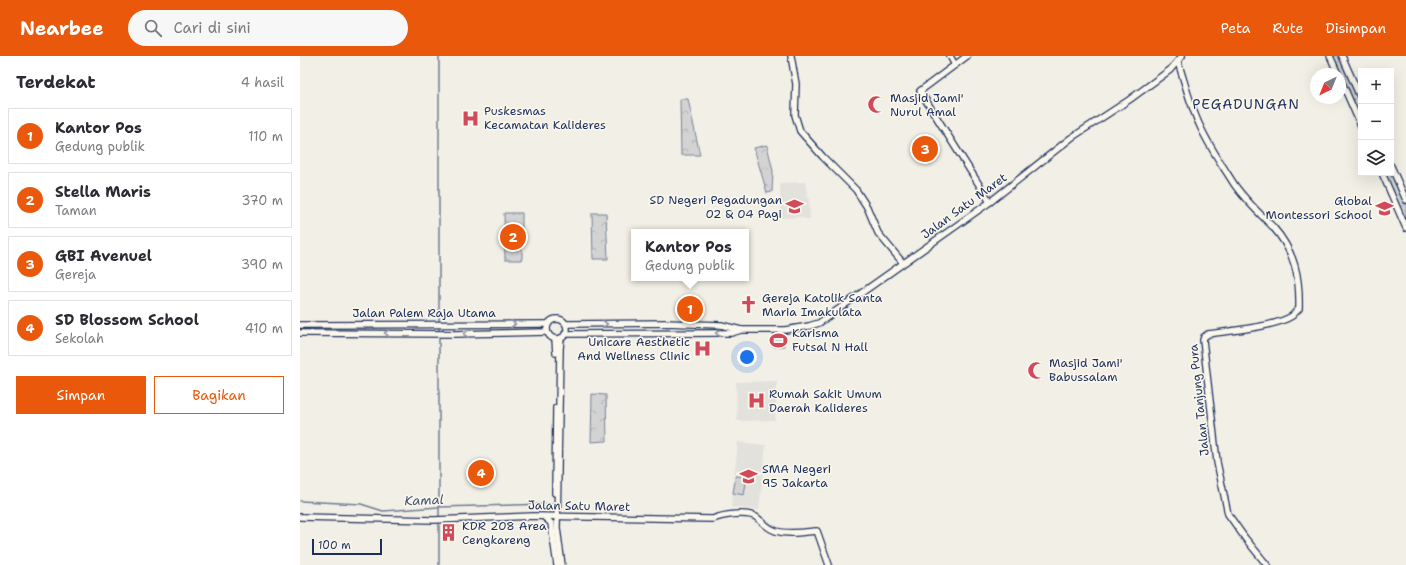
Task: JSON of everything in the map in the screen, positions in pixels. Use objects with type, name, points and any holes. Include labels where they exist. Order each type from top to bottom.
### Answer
[{"type":"street","points":[[791,56],[796,84],[795,115],[800,131],[823,157],[856,190],[867,207],[878,233],[903,264]]},
{"type":"street","points":[[950,56],[955,65]]},
{"type":"street","points":[[967,56],[920,91],[990,202]]},
{"type":"street","name":"Jalan Satu Maret","points":[[566,324],[665,323],[721,325],[741,330],[785,330],[820,323],[990,202],[1054,151],[1129,100],[1178,62],[1182,56]]},
{"type":"street","points":[[1330,56],[1335,68]]},
{"type":"street","points":[[1342,56],[1358,92]]},
{"type":"street","name":"Jalan Tanjung Pura","points":[[1178,62],[1195,113],[1208,143],[1234,185],[1282,238],[1293,259],[1298,273],[1299,309],[1292,316],[1281,321],[1257,327],[1208,334],[1203,340],[1216,462],[1228,514],[1267,565]]},
{"type":"street","points":[[1346,92],[1358,119]]},
{"type":"street","points":[[1394,173],[1406,200]]},
{"type":"street","points":[[1383,176],[1406,228]]},
{"type":"street","points":[[561,565],[557,528],[560,349],[563,336],[567,329],[566,324],[560,319],[556,318],[550,321],[547,332],[550,337],[555,339],[563,336]]},
{"type":"street","name":"Jalan Palem Raja Utama","points":[[300,325],[548,324]]},
{"type":"street","name":"Jalan Satu Maret","points":[[563,336],[731,333],[741,330]]},
{"type":"street","name":"Jalan Palem Raja Utama","points":[[300,333],[446,334],[547,332]]},
{"type":"street","points":[[555,339],[558,518]]},
{"type":"street","name":"Jalan Satu Maret","points":[[300,517],[434,520],[544,517],[713,519],[719,516],[749,514],[755,516],[768,528],[777,532],[788,533],[817,531],[829,565]]},
{"type":"street","points":[[544,517],[551,523],[557,565]]},
{"type":"shaded area","name":"SD Negeri Pegadungan 02 & 04 Pagi","points":[[805,182],[809,198],[810,219],[803,219],[803,217],[781,218],[780,183]]},
{"type":"shaded area","name":"Rumah Sakit Umum Daerah Kalideres","points":[[777,381],[775,420],[737,421],[736,382]]},
{"type":"shaded area","name":"SMA Negeri 95 Jakarta","points":[[738,442],[766,445],[759,510],[731,507]]},
{"type":"green space","points":[[1330,56],[1342,56],[1358,92],[1358,119],[1346,92],[1346,68],[1335,68]]},
{"type":"green space","points":[[680,99],[688,99],[700,155],[681,155]]},
{"type":"green space","points":[[767,145],[773,171],[772,192],[767,193],[754,148]]},
{"type":"green space","points":[[1394,173],[1406,200],[1406,227],[1383,176],[1394,176]]},
{"type":"green space","points":[[504,213],[522,213],[522,260],[505,260]]},
{"type":"green space","points":[[592,213],[606,213],[608,259],[593,259]]},
{"type":"green space","name":"Karisma Futsal N Hall","points":[[773,334],[784,334],[784,346],[774,347]]},
{"type":"green space","points":[[592,394],[606,395],[607,441],[591,442]]},
{"type":"green space","points":[[736,476],[747,477],[744,495],[733,493]]},
{"type":"waterway","points":[[439,56],[439,323]]},
{"type":"waterway","points":[[439,327],[439,565]]},
{"type":"waterway","name":"Kamal","points":[[300,501],[361,504],[383,511],[439,507],[551,504]]},
{"type":"place","name":"Masjid Jami' Nurul Amal","points":[[877,105]]},
{"type":"place","name":"Puskesmas Kecamatan Kalideres","points":[[471,118]]},
{"type":"place","name":"GBI Avenuel","points":[[925,149]]},
{"type":"place","name":"SD Negeri Pegadungan 02 & 04 Pagi","points":[[795,207]]},
{"type":"place","name":"Global Montessori School","points":[[1385,208]]},
{"type":"place","name":"Stella Maris","points":[[513,237]]},
{"type":"place","name":"Gereja Katolik Santa Maria Imakulata","points":[[749,305]]},
{"type":"place","name":"Kantor Pos","points":[[690,309]]},
{"type":"place","name":"Karisma Futsal N Hall","points":[[779,340]]},
{"type":"place","name":"Unicare Aesthetic And Wellness Clinic","points":[[703,349]]},
{"type":"place","name":"Masjid Jami' Babussalam","points":[[1036,370]]},
{"type":"place","name":"Rumah Sakit Umum Daerah Kalideres","points":[[756,401]]},
{"type":"place","name":"SD Blossom School","points":[[481,473]]},
{"type":"place","name":"SMA Negeri 95 Jakarta","points":[[749,476]]},
{"type":"place","name":"KDR 208 Area Cengkareng","points":[[449,533]]},
{"type":"district","name":"PEGADUNGAN","points":[[1246,104]]}]
